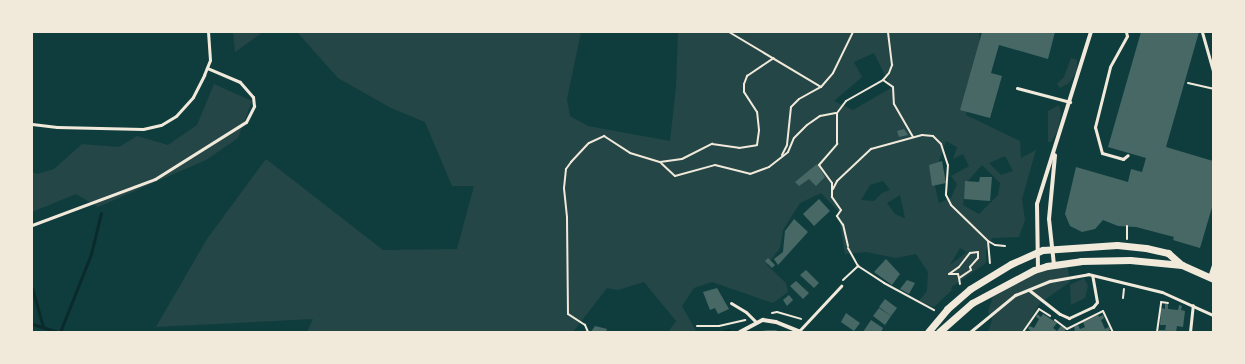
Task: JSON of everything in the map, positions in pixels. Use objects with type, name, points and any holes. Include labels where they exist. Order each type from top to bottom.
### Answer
[{"type":"street","points":[[1038,269],[1037,204],[1091,32]]},
{"type":"street","points":[[1054,265],[1049,219],[1056,144]]},
{"type":"street","points":[[928,332],[947,309],[970,290],[1011,264],[1037,253],[1052,249],[1117,245],[1146,248],[1168,253],[1182,265],[1211,278]]},
{"type":"street","points":[[939,332],[972,303],[1038,269],[1054,265],[1118,260],[1182,265]]},
{"type":"street","points":[[740,332],[756,322],[763,320],[776,322],[800,332]]},
{"type":"lane","points":[[32,124],[57,127],[143,129],[161,125],[176,116],[193,97],[210,60],[208,32]]},
{"type":"lane","points":[[1126,32],[1127,36],[1110,67],[1095,127],[1102,154],[1123,159],[1128,155]]},
{"type":"lane","points":[[1202,32],[1213,71]]},
{"type":"lane","points":[[32,225],[155,179],[246,122],[254,106],[253,97],[240,82],[207,68]]},
{"type":"lane","points":[[1016,88],[1070,102]]},
{"type":"lane","points":[[1211,278],[1213,265]]},
{"type":"lane","points":[[1029,290],[1060,314],[1069,318],[1093,307],[1097,302],[1092,275]]},
{"type":"lane","points":[[971,332],[1014,295],[1050,281],[1092,275],[1162,292],[1193,305],[1213,316]]},
{"type":"lane","points":[[800,332],[840,285]]},
{"type":"lane","points":[[731,303],[746,312],[756,322]]},
{"type":"lane","points":[[1190,332],[1193,305]]},
{"type":"path","points":[[729,32],[820,87]]},
{"type":"path","points":[[781,156],[787,145],[791,107],[799,99],[820,87],[840,63],[853,32]]},
{"type":"path","points":[[888,32],[892,65],[883,80],[846,101],[837,113],[837,144],[819,164],[832,182],[832,197],[841,210],[837,216],[843,225],[848,247],[858,266],[884,283],[935,310]]},
{"type":"path","points":[[660,162],[682,158],[712,144],[739,148],[757,145],[759,130],[757,112],[744,92],[744,84],[747,76],[774,58]]},
{"type":"path","points":[[883,80],[893,87],[894,104],[913,137]]},
{"type":"path","points":[[1188,83],[1213,89]]},
{"type":"path","points":[[588,332],[585,325],[568,314],[567,217],[564,188],[566,169],[589,143],[604,136],[630,153],[660,162],[676,176],[715,165],[750,174],[769,167],[788,152],[794,138],[807,125],[820,116],[837,113]]},
{"type":"path","points":[[833,189],[837,181],[871,148],[922,134],[933,136],[941,144],[948,165],[946,195],[951,205],[988,241],[995,245],[1005,246]]},
{"type":"path","points":[[988,241],[990,263]]},
{"type":"path","points":[[960,284],[958,274],[949,274],[959,267],[970,253],[978,252],[978,258],[970,267],[974,275]]},
{"type":"path","points":[[840,285],[858,266]]},
{"type":"path","points":[[959,278],[971,270]]},
{"type":"path","points":[[1157,332],[1161,302],[1174,303]]},
{"type":"shaded area","points":[[233,32],[263,32],[235,52]]},
{"type":"shaded area","points":[[297,32],[581,32],[567,99],[570,116],[588,126],[670,141],[676,87],[678,32],[979,32],[981,65],[966,115],[1020,141],[1021,158],[1036,150],[1022,199],[1025,220],[1019,237],[992,238],[986,250],[986,263],[953,286],[950,289],[953,289],[934,307],[919,301],[927,291],[928,272],[916,254],[896,258],[866,252],[845,254],[838,211],[821,193],[800,203],[783,230],[780,248],[767,265],[786,283],[788,292],[773,303],[712,282],[694,288],[682,306],[696,331],[711,332],[668,332],[676,321],[644,282],[618,290],[607,288],[573,332],[307,332],[313,319],[156,327],[207,239],[266,159],[383,250],[457,249],[474,186],[452,186],[425,122],[391,108],[338,78]],"holes":[[[874,53],[891,88],[853,110],[834,101],[862,77],[854,62]],[[946,141],[957,147],[953,159],[963,154],[969,166],[951,176],[957,184],[951,198],[939,203],[933,178]],[[1005,156],[1013,171],[1001,175],[989,163]],[[982,165],[1000,183],[998,195],[979,214],[963,205],[966,183]],[[883,181],[890,190],[882,193],[874,201],[861,200],[870,185]],[[900,195],[905,218],[895,214],[887,203]],[[960,248],[967,252],[950,265]]]},
{"type":"shaded area","points":[[1071,58],[1077,60],[1077,71],[1069,83],[1060,88],[1057,84],[1064,77]]},
{"type":"shaded area","points":[[214,84],[252,101],[238,138],[206,160],[98,207],[76,194],[32,212],[32,172],[37,174],[54,169],[82,144],[119,147],[137,136],[168,145],[197,125]]},
{"type":"shaded area","points":[[1059,105],[1061,114],[1058,130],[1051,142],[1048,142],[1048,111]]},
{"type":"shaded area","points":[[1056,261],[1067,265],[1070,282],[1040,303],[1023,332],[988,332],[992,320],[988,311],[993,297],[1017,283],[1030,269]]},
{"type":"shaded area","points":[[1084,278],[1088,286],[1085,298],[1071,305],[1070,285]]},
{"type":"building","points":[[982,32],[1055,32],[1048,59],[999,45],[991,73],[1002,76],[990,118],[960,110]]},
{"type":"building","points":[[1141,32],[1199,32],[1166,147],[1213,161],[1213,204],[1200,248],[1173,240],[1174,237],[1136,227],[1118,226],[1103,220],[1095,229],[1082,232],[1070,226],[1065,214],[1076,167],[1128,182],[1131,169],[1142,172],[1146,158],[1108,147]]},
{"type":"building","points":[[904,129],[908,135],[899,137],[897,131]]},
{"type":"building","points":[[942,161],[946,183],[932,186],[929,165]]},
{"type":"building","points":[[817,164],[825,177],[816,186],[809,179],[799,186],[795,182]]},
{"type":"building","points":[[980,177],[992,177],[990,201],[964,199],[965,181],[979,182]]},
{"type":"building","points":[[819,199],[830,211],[814,226],[803,214]]},
{"type":"building","points":[[794,219],[808,232],[778,265],[774,259],[783,252],[785,231]]},
{"type":"building","points":[[768,258],[775,265],[772,268],[765,261]]},
{"type":"building","points":[[886,259],[900,274],[892,285],[874,272]]},
{"type":"building","points":[[806,270],[819,283],[814,288],[800,275]]},
{"type":"building","points":[[907,280],[915,283],[909,294],[900,289]]},
{"type":"building","points":[[796,281],[809,293],[803,299],[790,286]]},
{"type":"building","points":[[717,288],[729,309],[718,314],[715,308],[710,310],[703,292]]},
{"type":"building","points":[[789,295],[793,300],[787,306],[783,300]]},
{"type":"building","points":[[885,299],[897,308],[891,316],[879,307]]},
{"type":"building","points":[[1165,304],[1168,304],[1168,309],[1178,310],[1179,305],[1182,306],[1181,310],[1185,311],[1183,327],[1177,326],[1176,332],[1159,332],[1159,330],[1165,330],[1166,325],[1160,325],[1161,308],[1165,309]]},
{"type":"building","points":[[879,308],[891,316],[885,325],[873,316]]},
{"type":"building","points":[[846,313],[860,323],[854,331],[841,322]]},
{"type":"building","points":[[1037,314],[1041,317],[1043,314],[1057,323],[1053,328],[1057,331],[1061,326],[1066,329],[1064,332],[1031,332],[1028,328],[1030,326],[1034,328],[1039,319],[1036,317]]},
{"type":"building","points":[[1098,315],[1099,317],[1103,315],[1104,318],[1101,320],[1105,329],[1109,327],[1110,330],[1107,332],[1073,332],[1075,330],[1074,327],[1078,325],[1080,329],[1085,327],[1083,322]]},
{"type":"building","points":[[871,320],[883,328],[881,332],[863,332]]},
{"type":"building","points":[[595,326],[607,329],[606,332],[591,332]]},
{"type":"building","points":[[767,330],[776,330],[779,332],[757,332]]},
{"type":"waterway","points":[[60,332],[91,254],[101,213]]},
{"type":"waterway","points":[[32,288],[43,327]]},
{"type":"waterway","points":[[32,324],[59,332]]},
{"type":"waterway","points":[[722,332],[729,330]]}]
